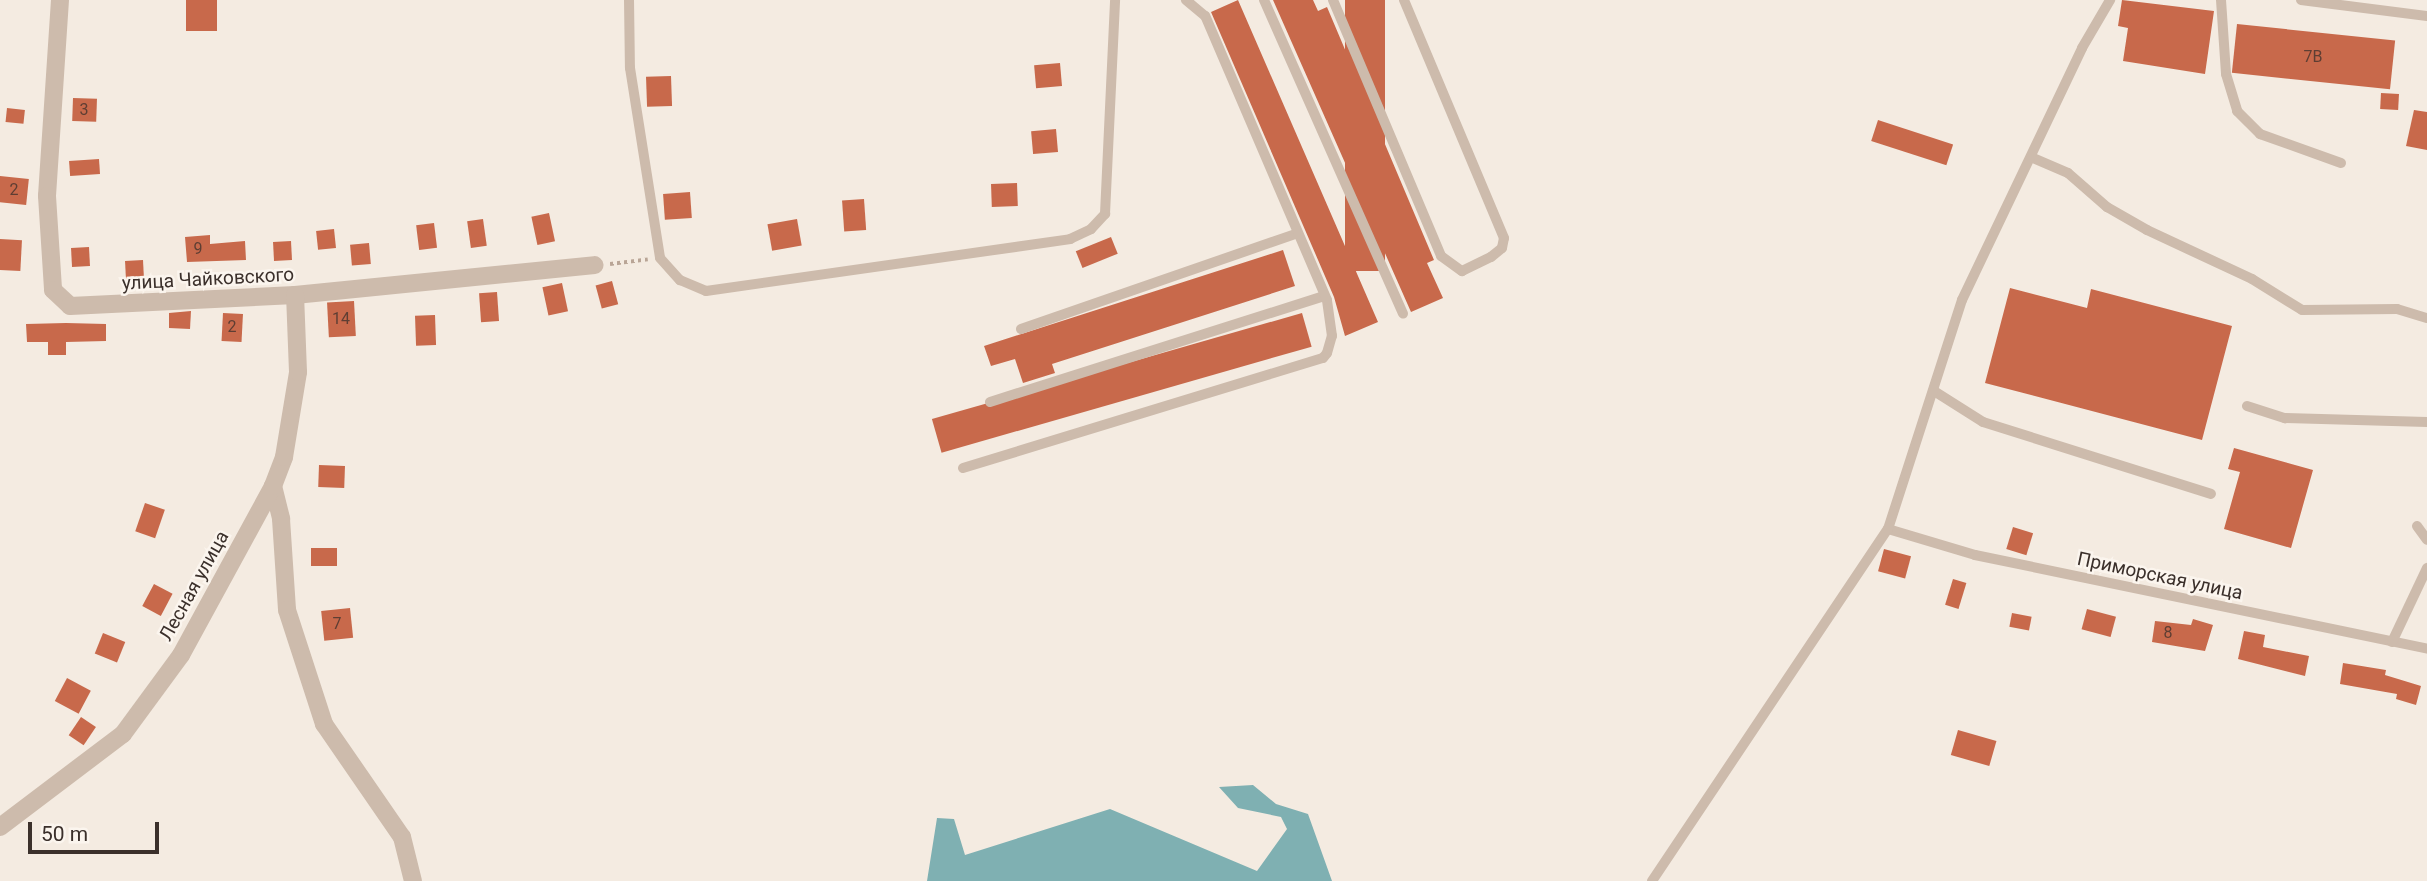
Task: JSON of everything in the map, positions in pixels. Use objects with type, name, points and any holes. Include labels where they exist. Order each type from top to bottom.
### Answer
[{"type":"street","name":"улица Чайковского","points":[[60,0],[47,196],[53,290],[70,306],[295,295],[595,265]]},
{"type":"street","name":"Лесная улица","points":[[0,827],[108,748],[151,700],[181,655],[274,486],[284,457],[298,372],[295,295]]},
{"type":"street","points":[[274,486],[287,610],[324,724],[402,837],[414,881]]},
{"type":"lane","points":[[629,0],[630,68],[660,258],[680,280],[706,291],[1081,235],[1105,214],[1115,0]]},
{"type":"lane","points":[[963,468],[1323,358],[1332,336],[1325,296],[1205,16],[1186,0]]},
{"type":"lane","points":[[1264,0],[1404,314]]},
{"type":"lane","points":[[1332,0],[1441,256],[1462,271],[1491,257],[1502,248],[1504,238],[1404,0]]},
{"type":"lane","points":[[1652,881],[1888,529],[1962,300],[2081,48],[2110,0]]},
{"type":"lane","points":[[2221,0],[2226,74],[2237,111],[2260,134],[2341,163]]},
{"type":"lane","points":[[2301,0],[2427,16]]},
{"type":"lane","points":[[2031,158],[2068,173],[2108,207],[2147,230],[2252,279],[2302,310],[2397,309],[2427,318]]},
{"type":"lane","points":[[1021,329],[1298,233]]},
{"type":"lane","points":[[990,402],[1325,296]]},
{"type":"lane","points":[[1934,391],[1983,422],[2211,494]]},
{"type":"lane","points":[[2247,406],[2286,418],[2427,422]]},
{"type":"lane","points":[[2417,526],[2427,540]]},
{"type":"lane","name":"Приморская улица","points":[[1888,529],[1975,555],[2427,649]]},
{"type":"lane","points":[[2392,642],[2427,568]]},
{"type":"path","points":[[595,265],[660,258]]},
{"type":"water","points":[[1253,785],[1276,804],[1308,814],[1332,881],[927,881],[937,818],[954,819],[965,855],[1110,809],[1257,871],[1287,829],[1281,817],[1238,808],[1219,787]]},
{"type":"building","points":[[186,0],[217,0],[217,31],[186,31]]},
{"type":"building","points":[[1238,0],[1378,322],[1345,336],[1334,297],[1211,12]]},
{"type":"building","points":[[1273,0],[1313,0],[1318,11],[1327,7],[1434,260],[1427,263],[1443,298],[1411,312]]},
{"type":"building","points":[[1345,0],[1385,0],[1385,271],[1345,271]]},
{"type":"building","points":[[2122,0],[2214,11],[2205,74],[2123,61],[2128,28],[2118,26]]},
{"type":"building","points":[[2237,24],[2395,41],[2390,89],[2232,73]]},
{"type":"building","points":[[1060,63],[1062,86],[1036,88],[1034,65]]},
{"type":"building","points":[[671,76],[672,106],[647,107],[646,77]]},
{"type":"building","points":[[2381,93],[2399,94],[2398,110],[2380,109]]},
{"type":"building","points":[[73,98],[97,99],[96,122],[72,121]]},
{"type":"building","points":[[7,108],[25,110],[23,124],[6,122]]},
{"type":"building","points":[[2414,110],[2427,112],[2427,150],[2406,146]]},
{"type":"building","points":[[1878,120],[1953,144],[1946,165],[1871,141]]},
{"type":"building","points":[[1056,129],[1058,152],[1033,154],[1031,131]]},
{"type":"building","points":[[99,159],[100,174],[70,176],[69,161]]},
{"type":"building","points":[[0,176],[29,179],[26,205],[0,202]]},
{"type":"building","points":[[1017,183],[1018,206],[992,207],[991,184]]},
{"type":"building","points":[[690,192],[692,218],[665,220],[663,194]]},
{"type":"building","points":[[864,199],[866,230],[844,231],[842,201]]},
{"type":"building","points":[[549,213],[555,241],[537,245],[531,217]]},
{"type":"building","points":[[483,219],[487,246],[471,248],[467,221]]},
{"type":"building","points":[[797,219],[802,246],[772,251],[767,224]]},
{"type":"building","points":[[434,223],[437,248],[419,250],[416,225]]},
{"type":"building","points":[[334,229],[336,248],[318,250],[316,231]]},
{"type":"building","points":[[210,235],[210,244],[245,241],[246,260],[187,262],[185,237]]},
{"type":"building","points":[[1111,237],[1118,254],[1083,268],[1076,251]]},
{"type":"building","points":[[0,239],[22,240],[20,271],[0,270]]},
{"type":"building","points":[[291,241],[292,260],[274,261],[273,242]]},
{"type":"building","points":[[369,243],[371,264],[352,266],[350,245]]},
{"type":"building","points":[[89,247],[90,266],[72,267],[71,248]]},
{"type":"building","points":[[1283,250],[1295,286],[1052,364],[1055,373],[1023,383],[1015,359],[991,366],[984,346]]},
{"type":"building","points":[[143,260],[144,279],[126,280],[125,261]]},
{"type":"building","points":[[612,281],[618,304],[602,309],[596,285]]},
{"type":"building","points":[[562,283],[568,311],[548,316],[542,287]]},
{"type":"building","points":[[2010,288],[2087,308],[2091,289],[2232,326],[2202,440],[1985,383]]},
{"type":"building","points":[[497,292],[499,321],[481,322],[479,293]]},
{"type":"building","points":[[354,301],[356,336],[329,337],[327,302]]},
{"type":"building","points":[[191,311],[190,329],[169,328],[169,313]]},
{"type":"building","points":[[223,313],[243,314],[242,342],[222,341]]},
{"type":"building","points":[[1302,313],[1312,347],[942,453],[932,419]]},
{"type":"building","points":[[435,315],[436,345],[416,346],[415,316]]},
{"type":"building","points":[[26,324],[106,324],[106,341],[66,342],[66,355],[48,355],[48,342],[27,342]]},
{"type":"building","points":[[2234,448],[2313,470],[2291,548],[2224,529],[2240,472],[2228,469]]},
{"type":"building","points":[[319,465],[345,466],[344,488],[318,487]]},
{"type":"building","points":[[145,503],[165,510],[155,538],[135,531]]},
{"type":"building","points":[[2013,527],[2033,533],[2026,555],[2006,549]]},
{"type":"building","points":[[311,548],[337,548],[337,566],[311,566]]},
{"type":"building","points":[[1884,549],[1911,556],[1905,578],[1878,571]]},
{"type":"building","points":[[1953,579],[1966,583],[1958,609],[1945,605]]},
{"type":"building","points":[[154,584],[173,594],[161,616],[142,606]]},
{"type":"building","points":[[350,608],[353,638],[324,641],[321,611]]},
{"type":"building","points":[[2087,609],[2116,617],[2111,637],[2082,629]]},
{"type":"building","points":[[2012,613],[2032,617],[2029,631],[2009,627]]},
{"type":"building","points":[[2193,619],[2213,625],[2205,651],[2152,642],[2155,621],[2191,625]]},
{"type":"building","points":[[2244,631],[2265,635],[2263,647],[2309,656],[2305,676],[2238,659]]},
{"type":"building","points":[[103,633],[125,642],[117,662],[95,653]]},
{"type":"building","points":[[2343,663],[2386,670],[2385,675],[2421,686],[2416,705],[2396,699],[2397,694],[2340,684]]},
{"type":"building","points":[[67,678],[91,691],[79,714],[55,701]]},
{"type":"building","points":[[81,717],[96,727],[84,745],[69,735]]},
{"type":"building","points":[[1958,730],[1996,741],[1989,766],[1951,755]]}]
